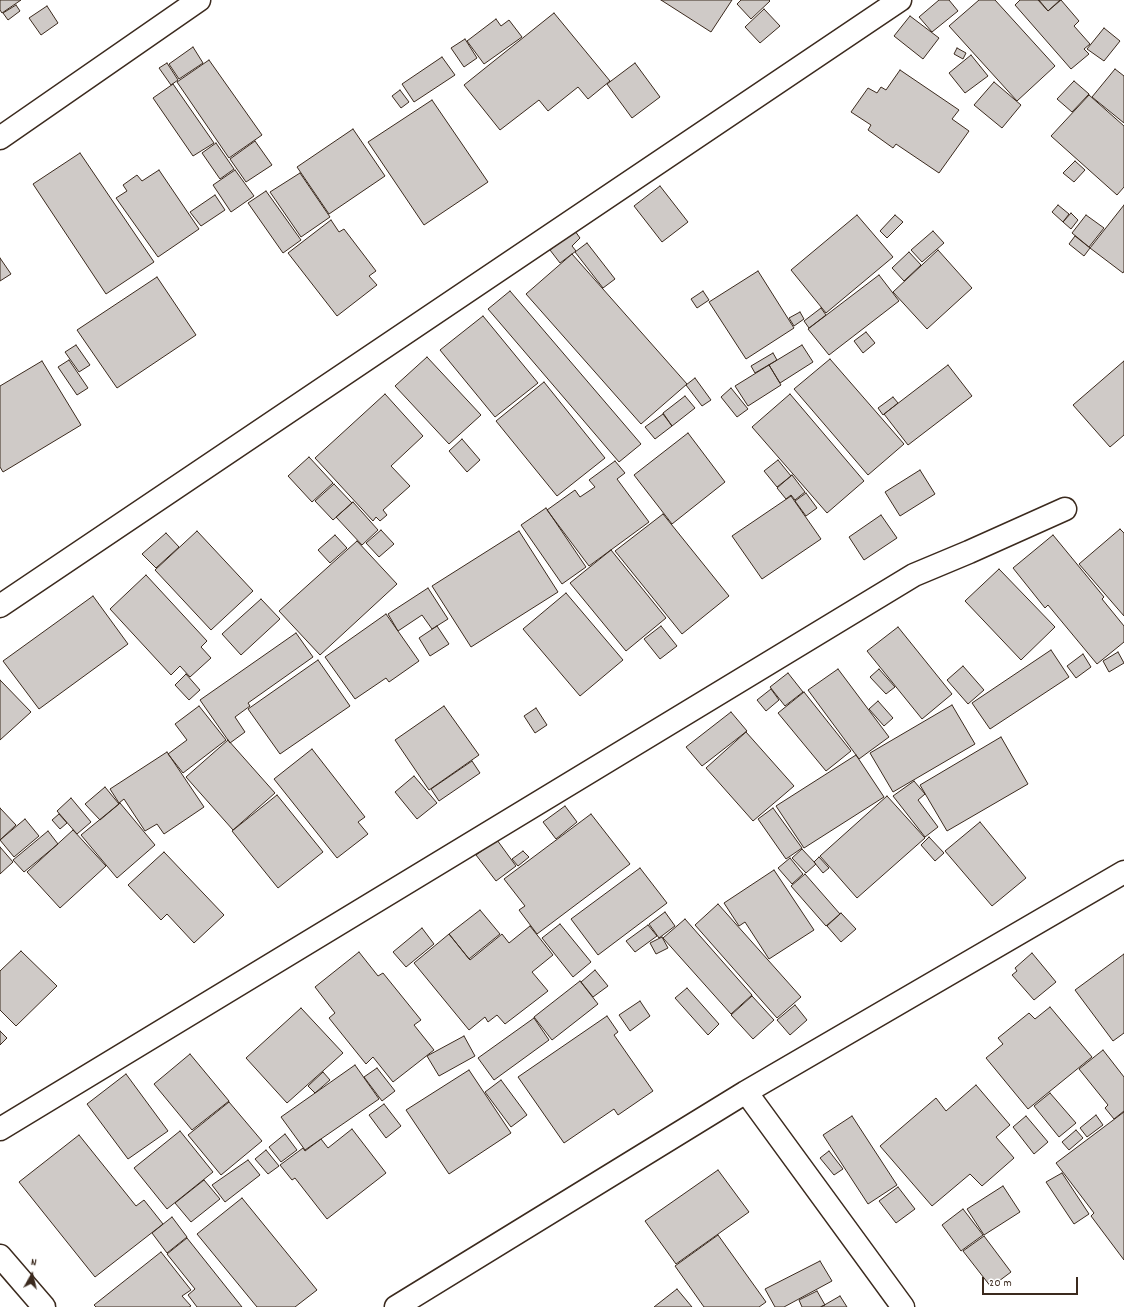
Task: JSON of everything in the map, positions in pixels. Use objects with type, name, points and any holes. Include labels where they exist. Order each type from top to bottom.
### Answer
[{"type":"street","points":[[0,138],[199,0]]},
{"type":"street","points":[[0,606],[900,0]]},
{"type":"street","points":[[0,1129],[914,575],[1065,510]]},
{"type":"street","points":[[396,1307],[746,1092],[1124,872]]},
{"type":"street","points":[[746,1092],[902,1307]]},
{"type":"street","points":[[0,1256],[44,1307]]},
{"type":"building","points":[[0,0],[21,0],[2,13],[0,10]]},
{"type":"building","points":[[661,0],[732,0],[711,32]]},
{"type":"building","points":[[741,0],[770,1],[751,19],[737,4]]},
{"type":"building","points":[[939,0],[949,0],[958,11],[932,32],[919,17]]},
{"type":"building","points":[[979,0],[995,0],[1055,66],[1017,101],[949,26]]},
{"type":"building","points":[[1020,0],[1038,0],[1048,11],[1061,0],[1079,21],[1074,26],[1090,44],[1084,49],[1089,54],[1071,69],[1015,5]]},
{"type":"building","points":[[1039,0],[1060,0],[1048,11]]},
{"type":"building","points":[[16,5],[20,11],[8,20],[3,13]]},
{"type":"building","points":[[47,6],[58,23],[41,35],[29,18]]},
{"type":"building","points":[[764,9],[780,26],[760,43],[745,27]]},
{"type":"building","points":[[554,13],[610,81],[588,99],[578,87],[548,111],[539,100],[500,130],[464,85]]},
{"type":"building","points":[[910,16],[939,38],[923,59],[894,36]]},
{"type":"building","points":[[496,19],[501,26],[509,20],[522,37],[484,64],[467,41]]},
{"type":"building","points":[[1104,28],[1120,41],[1104,61],[1087,49]]},
{"type":"building","points":[[465,39],[477,58],[464,67],[451,48]]},
{"type":"building","points":[[193,47],[203,63],[179,79],[169,64]]},
{"type":"building","points":[[957,48],[966,53],[963,59],[954,54]]},
{"type":"building","points":[[971,55],[988,76],[965,93],[949,73]]},
{"type":"building","points":[[442,57],[455,75],[414,102],[402,84]]},
{"type":"building","points":[[209,60],[262,135],[229,158],[177,82]]},
{"type":"building","points":[[167,63],[178,80],[171,85],[159,68]]},
{"type":"building","points":[[635,63],[660,97],[632,118],[607,84]]},
{"type":"building","points":[[1115,69],[1124,76],[1124,123],[1092,97]]},
{"type":"building","points":[[900,70],[959,110],[952,119],[969,131],[939,173],[896,144],[893,148],[868,130],[871,125],[851,112],[868,88],[877,93],[881,87],[886,90]]},
{"type":"building","points":[[1074,81],[1089,94],[1072,112],[1057,99]]},
{"type":"building","points":[[994,82],[1021,105],[1002,128],[974,105]]},
{"type":"building","points":[[173,84],[214,143],[193,156],[153,98]]},
{"type":"building","points":[[400,90],[409,102],[401,108],[392,96]]},
{"type":"building","points":[[1089,95],[1124,126],[1124,187],[1117,195],[1051,136]]},
{"type":"building","points":[[432,100],[488,182],[424,225],[368,142]]},
{"type":"building","points":[[353,129],[385,176],[329,214],[297,167]]},
{"type":"building","points":[[255,141],[272,165],[246,182],[230,159]]},
{"type":"building","points":[[216,143],[234,169],[220,179],[202,153]]},
{"type":"building","points":[[80,153],[154,262],[106,294],[33,184]]},
{"type":"building","points":[[1075,161],[1085,170],[1074,182],[1063,173]]},
{"type":"building","points":[[159,170],[199,229],[158,257],[116,198],[127,191],[123,185],[137,175],[142,181]]},
{"type":"building","points":[[235,170],[254,196],[231,212],[213,185]]},
{"type":"building","points":[[300,173],[330,217],[301,237],[270,192]]},
{"type":"building","points":[[660,186],[688,222],[662,242],[634,206]]},
{"type":"building","points":[[266,191],[301,240],[283,253],[248,203]]},
{"type":"building","points":[[215,195],[225,210],[201,226],[190,212]]},
{"type":"building","points":[[1058,205],[1069,214],[1063,222],[1052,212]]},
{"type":"building","points":[[1124,205],[1124,271],[1123,273],[1090,248]]},
{"type":"building","points":[[1071,213],[1078,220],[1071,229],[1063,222]]},
{"type":"building","points":[[857,215],[893,257],[826,313],[791,270]]},
{"type":"building","points":[[895,215],[903,222],[887,238],[880,231]]},
{"type":"building","points":[[1086,215],[1104,228],[1089,247],[1072,233]]},
{"type":"building","points":[[331,220],[339,232],[344,229],[376,271],[369,276],[377,285],[337,316],[288,253]]},
{"type":"building","points":[[575,231],[580,238],[572,246],[576,251],[560,263],[550,250]]},
{"type":"building","points":[[933,231],[944,243],[922,262],[911,250]]},
{"type":"building","points":[[1075,236],[1090,248],[1084,256],[1069,244]]},
{"type":"building","points":[[587,243],[615,279],[603,288],[575,252]]},
{"type":"building","points":[[938,250],[972,288],[927,329],[893,292]]},
{"type":"building","points":[[909,252],[921,265],[904,281],[892,268]]},
{"type":"building","points":[[572,254],[687,384],[641,424],[526,294]]},
{"type":"building","points":[[0,258],[11,274],[0,281]]},
{"type":"building","points":[[758,271],[794,328],[746,359],[709,302]]},
{"type":"building","points":[[879,275],[899,301],[829,355],[808,329]]},
{"type":"building","points":[[157,277],[196,335],[117,388],[77,330]]},
{"type":"building","points":[[510,291],[641,444],[619,462],[488,309]]},
{"type":"building","points":[[703,291],[709,300],[697,308],[691,299]]},
{"type":"building","points":[[821,308],[826,315],[809,328],[804,321]]},
{"type":"building","points":[[800,312],[804,319],[794,326],[789,318]]},
{"type":"building","points":[[483,316],[538,383],[495,417],[440,350]]},
{"type":"building","points":[[866,332],[875,343],[863,353],[854,341]]},
{"type":"building","points":[[76,345],[90,365],[79,372],[65,352]]},
{"type":"building","points":[[802,345],[813,362],[780,383],[769,365]]},
{"type":"building","points":[[773,353],[777,360],[755,373],[751,366]]},
{"type":"building","points":[[427,357],[481,415],[449,444],[395,386]]},
{"type":"building","points":[[830,359],[904,444],[868,475],[794,389]]},
{"type":"building","points":[[69,360],[88,388],[77,395],[58,367]]},
{"type":"building","points":[[42,361],[81,425],[3,472],[0,467],[0,386]]},
{"type":"building","points":[[1124,361],[1124,435],[1110,447],[1073,405]]},
{"type":"building","points":[[769,365],[781,385],[748,406],[735,386]]},
{"type":"building","points":[[948,365],[972,396],[908,445],[884,414]]},
{"type":"building","points":[[695,378],[711,400],[702,406],[686,385]]},
{"type":"building","points":[[544,382],[605,458],[557,496],[496,421]]},
{"type":"building","points":[[731,388],[748,409],[737,417],[721,397]]},
{"type":"building","points":[[385,394],[423,436],[391,466],[410,486],[383,510],[387,515],[380,521],[376,517],[373,521],[315,458]]},
{"type":"building","points":[[790,394],[864,481],[827,513],[752,427]]},
{"type":"building","points":[[685,396],[695,408],[672,426],[663,413]]},
{"type":"building","points":[[893,397],[898,403],[883,415],[878,408]]},
{"type":"building","points":[[663,414],[672,426],[655,439],[645,427]]},
{"type":"building","points":[[688,433],[725,482],[672,524],[634,475]]},
{"type":"building","points":[[462,439],[480,460],[467,472],[449,451]]},
{"type":"building","points":[[309,457],[333,483],[312,502],[288,476]]},
{"type":"building","points":[[778,460],[791,476],[777,487],[764,471]]},
{"type":"building","points":[[615,461],[625,473],[617,479],[649,522],[589,566],[547,510],[575,490],[580,497],[595,487],[589,480]]},
{"type":"building","points":[[920,470],[935,494],[900,516],[885,492]]},
{"type":"building","points":[[792,475],[805,492],[795,500],[791,495],[786,499],[777,488]]},
{"type":"building","points":[[334,484],[352,503],[333,520],[315,501]]},
{"type":"building","points":[[806,493],[817,508],[806,516],[795,501]]},
{"type":"building","points":[[791,496],[821,539],[762,579],[732,536]]},
{"type":"building","points":[[353,502],[378,530],[362,545],[336,517]]},
{"type":"building","points":[[546,508],[586,567],[562,584],[521,525]]},
{"type":"building","points":[[663,514],[729,596],[682,634],[615,551]]},
{"type":"building","points":[[881,515],[897,538],[864,560],[849,537]]},
{"type":"building","points":[[1120,529],[1124,533],[1124,616],[1079,564]]},
{"type":"building","points":[[381,530],[394,544],[379,557],[366,543]]},
{"type":"building","points":[[197,531],[253,591],[211,630],[155,570]]},
{"type":"building","points":[[519,531],[558,592],[471,647],[432,586]]},
{"type":"building","points":[[166,533],[179,547],[156,568],[142,554]]},
{"type":"building","points":[[335,535],[347,548],[330,563],[318,550]]},
{"type":"building","points":[[1053,535],[1104,597],[1102,599],[1124,626],[1124,642],[1097,664],[1048,605],[1045,608],[1013,568]]},
{"type":"building","points":[[357,541],[397,584],[320,655],[279,611]]},
{"type":"building","points":[[611,550],[666,618],[626,651],[570,583]]},
{"type":"building","points":[[999,569],[1055,627],[1021,660],[965,601]]},
{"type":"building","points":[[146,575],[207,641],[201,647],[211,658],[190,677],[180,666],[171,675],[110,609]]},
{"type":"building","points":[[428,588],[448,619],[432,629],[422,615],[398,631],[388,614]]},
{"type":"building","points":[[566,593],[623,660],[580,696],[523,629]]},
{"type":"building","points":[[93,596],[128,644],[39,709],[3,661]]},
{"type":"building","points":[[261,599],[280,619],[241,655],[222,634]]},
{"type":"building","points":[[386,614],[419,661],[389,682],[386,678],[355,699],[325,657]]},
{"type":"building","points":[[437,626],[449,644],[430,656],[419,638]]},
{"type":"building","points":[[661,626],[677,646],[660,659],[644,639]]},
{"type":"building","points":[[898,627],[952,694],[922,719],[867,651]]},
{"type":"building","points":[[296,633],[313,657],[248,703],[250,706],[235,717],[245,732],[230,743],[200,700]]},
{"type":"building","points":[[1051,650],[1069,677],[990,729],[972,703]]},
{"type":"building","points":[[1118,652],[1124,663],[1109,672],[1103,661]]},
{"type":"building","points":[[1083,654],[1091,667],[1076,678],[1067,666]]},
{"type":"building","points":[[318,660],[350,706],[280,754],[248,709]]},
{"type":"building","points":[[963,666],[984,690],[968,704],[947,680]]},
{"type":"building","points":[[838,669],[889,737],[859,759],[808,690]]},
{"type":"building","points":[[879,669],[895,687],[886,694],[870,677]]},
{"type":"building","points":[[788,673],[803,692],[785,706],[770,687]]},
{"type":"building","points":[[186,674],[200,690],[189,700],[175,685]]},
{"type":"building","points":[[0,680],[31,712],[0,740]]},
{"type":"building","points":[[771,689],[779,700],[766,711],[757,700]]},
{"type":"building","points":[[804,692],[851,751],[826,771],[778,713]]},
{"type":"building","points":[[878,701],[893,718],[884,726],[869,709]]},
{"type":"building","points":[[952,705],[975,744],[893,792],[870,753]]},
{"type":"building","points":[[199,706],[226,740],[183,773],[168,754],[187,740],[175,724]]},
{"type":"building","points":[[444,706],[479,755],[429,790],[395,740]]},
{"type":"building","points":[[536,708],[547,725],[535,733],[524,716]]},
{"type":"building","points":[[731,712],[747,731],[702,766],[686,747]]},
{"type":"building","points":[[746,732],[794,786],[753,821],[706,768]]},
{"type":"building","points":[[1001,737],[1028,784],[947,831],[920,785]]},
{"type":"building","points":[[228,740],[275,793],[233,830],[186,777]]},
{"type":"building","points":[[312,749],[365,817],[358,822],[368,834],[337,858],[274,779]]},
{"type":"building","points":[[167,752],[204,807],[164,834],[157,824],[145,831],[124,799],[119,803],[110,789]]},
{"type":"building","points":[[856,755],[884,797],[804,848],[776,806]]},
{"type":"building","points":[[472,761],[480,773],[439,801],[431,789]]},
{"type":"building","points":[[414,776],[437,803],[417,819],[395,792]]},
{"type":"building","points":[[914,781],[925,794],[918,800],[938,827],[925,837],[893,796]]},
{"type":"building","points":[[105,787],[119,804],[100,820],[85,804]]},
{"type":"building","points":[[277,795],[323,852],[278,888],[232,831]]},
{"type":"building","points":[[887,796],[925,838],[857,898],[820,856]]},
{"type":"building","points":[[71,798],[91,822],[77,834],[57,811]]},
{"type":"building","points":[[120,803],[155,845],[117,878],[81,835]]},
{"type":"building","points":[[565,806],[577,822],[556,839],[543,822]]},
{"type":"building","points":[[0,808],[16,825],[0,840]]},
{"type":"building","points":[[773,808],[802,848],[786,859],[758,819]]},
{"type":"building","points":[[59,814],[67,823],[60,829],[52,820]]},
{"type":"building","points":[[591,814],[630,864],[537,934],[519,910],[525,906],[504,879]]},
{"type":"building","points":[[25,819],[39,836],[14,857],[0,840]]},
{"type":"building","points":[[980,822],[1026,878],[992,906],[945,851]]},
{"type":"building","points":[[73,830],[106,866],[60,908],[27,872]]},
{"type":"building","points":[[48,831],[58,844],[24,872],[13,860]]},
{"type":"building","points":[[929,837],[944,853],[935,861],[921,845]]},
{"type":"building","points":[[497,840],[516,866],[496,881],[476,855]]},
{"type":"building","points":[[0,847],[13,862],[0,874]]},
{"type":"building","points":[[802,849],[816,864],[806,873],[792,858]]},
{"type":"building","points":[[523,851],[529,857],[518,866],[512,859]]},
{"type":"building","points":[[164,852],[224,915],[194,943],[167,914],[161,920],[128,885]]},
{"type":"building","points":[[819,857],[829,868],[823,873],[814,862]]},
{"type":"building","points":[[790,858],[803,874],[792,884],[778,868]]},
{"type":"building","points":[[640,868],[667,903],[598,955],[571,919]]},
{"type":"building","points":[[774,870],[814,930],[769,959],[745,922],[739,926],[724,903]]},
{"type":"building","points":[[805,874],[840,914],[826,926],[791,886]]},
{"type":"building","points":[[718,904],[801,997],[777,1018],[695,925]]},
{"type":"building","points":[[480,910],[500,934],[469,959],[449,934]]},
{"type":"building","points":[[665,912],[675,926],[659,938],[649,924]]},
{"type":"building","points":[[841,913],[856,929],[841,942],[827,926]]},
{"type":"building","points":[[685,919],[752,995],[731,1014],[663,938]]},
{"type":"building","points":[[560,924],[591,962],[573,977],[542,938]]},
{"type":"building","points":[[648,925],[657,936],[635,952],[626,941]]},
{"type":"building","points":[[530,926],[553,955],[532,972],[548,991],[505,1024],[497,1015],[488,1022],[485,1017],[469,1030],[414,963],[449,934],[470,960],[502,934],[509,943]]},
{"type":"building","points":[[422,928],[434,944],[406,967],[393,952]]},
{"type":"building","points":[[662,937],[668,948],[656,954],[650,943]]},
{"type":"building","points":[[21,951],[57,986],[16,1026],[0,1010],[0,971]]},
{"type":"building","points":[[359,952],[378,976],[383,973],[421,1020],[414,1025],[434,1050],[393,1082],[373,1057],[366,1064],[329,1018],[335,1013],[315,987]]},
{"type":"building","points":[[1032,953],[1056,982],[1034,1000],[1012,975],[1017,971],[1015,968]]},
{"type":"building","points":[[1124,954],[1124,1033],[1113,1041],[1075,990]]},
{"type":"building","points":[[595,970],[608,986],[593,997],[581,982]]},
{"type":"building","points":[[580,981],[598,1004],[552,1040],[534,1017]]},
{"type":"building","points":[[687,988],[719,1024],[708,1035],[675,998]]},
{"type":"building","points":[[752,996],[774,1020],[753,1039],[731,1015]]},
{"type":"building","points":[[640,1001],[650,1016],[630,1031],[619,1015]]},
{"type":"building","points":[[795,1005],[807,1020],[790,1035],[777,1020]]},
{"type":"building","points":[[1050,1007],[1092,1057],[1028,1109],[986,1058],[1003,1044],[998,1038],[1029,1013],[1035,1019]]},
{"type":"building","points":[[301,1008],[343,1053],[287,1103],[246,1058]]},
{"type":"building","points":[[607,1016],[618,1032],[614,1035],[653,1091],[618,1115],[614,1109],[564,1143],[518,1077]]},
{"type":"building","points":[[534,1018],[549,1040],[494,1080],[478,1058]]},
{"type":"building","points":[[0,1031],[7,1038],[0,1045]]},
{"type":"building","points":[[464,1036],[475,1056],[439,1076],[427,1056]]},
{"type":"building","points":[[1103,1050],[1124,1077],[1124,1111],[1114,1119],[1105,1108],[1108,1105],[1079,1069]]},
{"type":"building","points":[[190,1054],[229,1101],[192,1130],[154,1084]]},
{"type":"building","points":[[355,1065],[379,1099],[305,1150],[281,1117]]},
{"type":"building","points":[[377,1068],[395,1091],[382,1101],[364,1077]]},
{"type":"building","points":[[469,1070],[511,1133],[449,1174],[406,1110]]},
{"type":"building","points":[[323,1072],[330,1080],[315,1093],[308,1086]]},
{"type":"building","points":[[126,1074],[168,1131],[128,1159],[87,1104]]},
{"type":"building","points":[[501,1080],[527,1115],[511,1127],[485,1092]]},
{"type":"building","points":[[976,1085],[1010,1125],[996,1137],[1014,1158],[982,1186],[970,1174],[932,1206],[880,1146],[936,1098],[946,1111]]},
{"type":"building","points":[[1050,1093],[1076,1123],[1059,1137],[1034,1106]]},
{"type":"building","points":[[229,1102],[262,1141],[221,1175],[188,1135]]},
{"type":"building","points":[[384,1104],[401,1126],[386,1138],[369,1115]]},
{"type":"building","points":[[1124,1112],[1124,1260],[1091,1216],[1094,1213],[1056,1163]]},
{"type":"building","points":[[1096,1115],[1103,1125],[1087,1137],[1080,1128]]},
{"type":"building","points":[[852,1116],[897,1185],[868,1204],[823,1135]]},
{"type":"building","points":[[1026,1116],[1048,1142],[1034,1154],[1013,1127]]},
{"type":"building","points":[[352,1129],[386,1173],[327,1219],[295,1178],[292,1180],[280,1165],[303,1148],[305,1151],[321,1139],[328,1148]]},
{"type":"building","points":[[1076,1130],[1083,1138],[1069,1150],[1062,1142]]},
{"type":"building","points":[[180,1131],[213,1172],[167,1209],[134,1168]]},
{"type":"building","points":[[285,1134],[297,1150],[281,1162],[269,1147]]},
{"type":"building","points":[[79,1135],[136,1206],[144,1200],[163,1224],[95,1277],[19,1182]]},
{"type":"building","points":[[266,1150],[279,1166],[268,1174],[255,1159]]},
{"type":"building","points":[[829,1151],[843,1169],[834,1175],[820,1158]]},
{"type":"building","points":[[248,1160],[260,1175],[225,1202],[212,1185]]},
{"type":"building","points":[[718,1170],[749,1212],[676,1264],[645,1221]]},
{"type":"building","points":[[1062,1173],[1089,1214],[1074,1224],[1046,1182]]},
{"type":"building","points":[[204,1180],[220,1199],[191,1222],[175,1203]]},
{"type":"building","points":[[1003,1186],[1020,1212],[984,1235],[967,1209]]},
{"type":"building","points":[[898,1187],[915,1209],[896,1223],[879,1201]]},
{"type":"building","points":[[242,1198],[317,1290],[295,1307],[257,1307],[197,1234]]},
{"type":"building","points":[[963,1209],[983,1235],[961,1251],[942,1225]]},
{"type":"building","points":[[172,1217],[187,1237],[167,1253],[152,1233]]},
{"type":"building","points":[[718,1235],[766,1302],[759,1307],[704,1307],[675,1266]]},
{"type":"building","points":[[984,1236],[1011,1272],[991,1287],[963,1251]]},
{"type":"building","points":[[187,1238],[242,1307],[197,1307],[188,1295],[195,1289],[167,1254]]},
{"type":"building","points":[[161,1252],[191,1290],[182,1296],[191,1306],[96,1307],[94,1305]]},
{"type":"building","points":[[820,1261],[832,1281],[784,1307],[775,1307],[765,1289]]},
{"type":"building","points":[[677,1289],[692,1307],[654,1307]]},
{"type":"building","points":[[817,1291],[825,1305],[820,1307],[802,1307],[799,1300]]},
{"type":"building","points":[[840,1296],[847,1307],[821,1307]]}]
